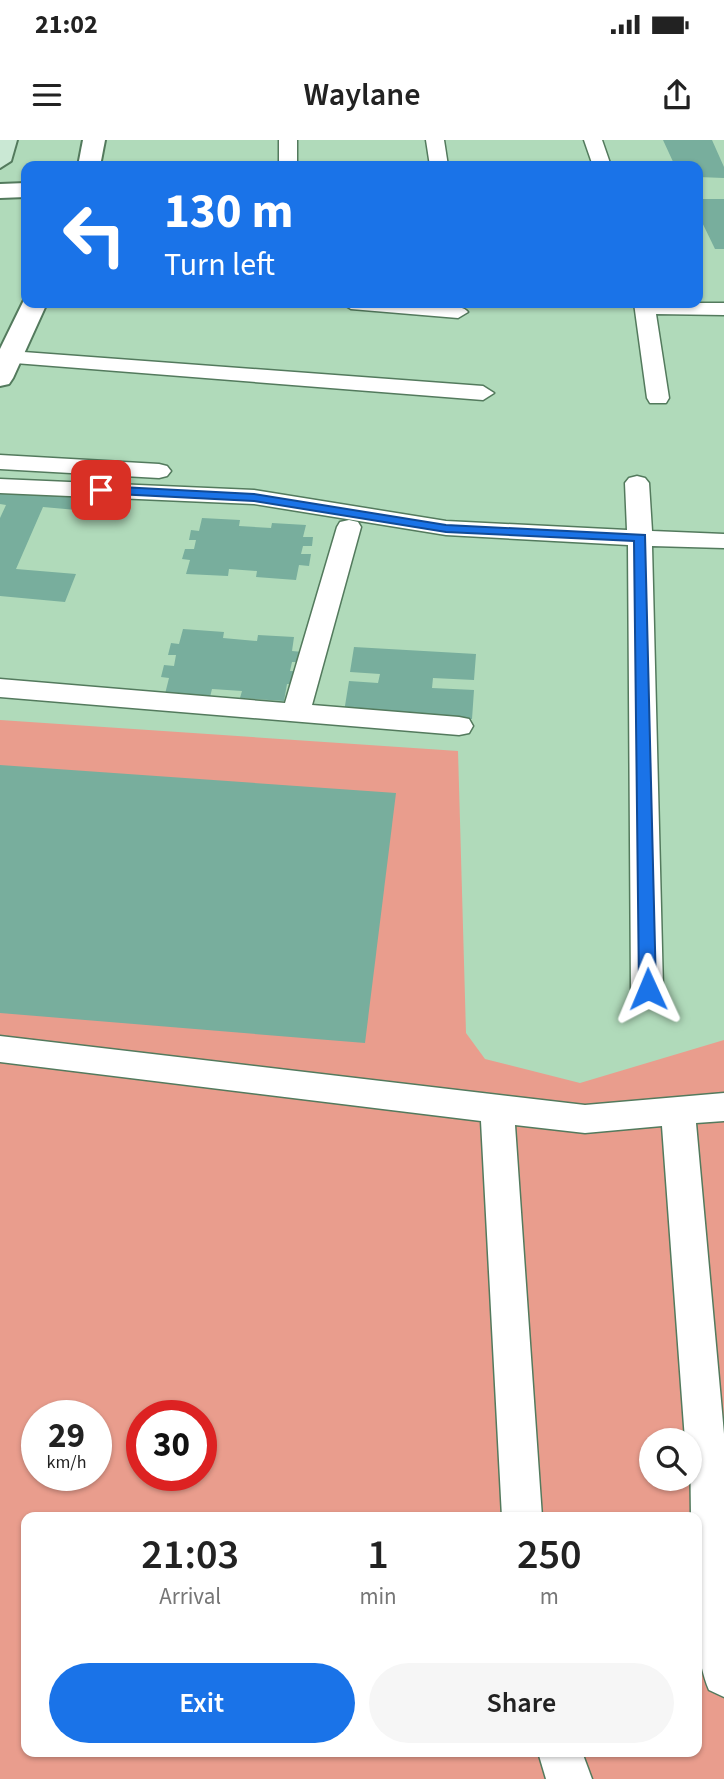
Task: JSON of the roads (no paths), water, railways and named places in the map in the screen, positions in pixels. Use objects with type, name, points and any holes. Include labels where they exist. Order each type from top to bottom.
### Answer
[{"type":"main road","points":[[0,161],[6,140]]},
{"type":"street","points":[[90,161],[94,140]]},
{"type":"street","points":[[288,140],[288,161]]},
{"type":"street","points":[[435,140],[438,161]]},
{"type":"street","points":[[593,140],[600,161]]},
{"type":"street","points":[[0,191],[21,190]]},
{"type":"street","points":[[32,308],[5,367],[483,393]]},
{"type":"street","points":[[410,308],[458,312]]},
{"type":"street","points":[[645,308],[659,398]]},
{"type":"street","points":[[703,308],[724,309]]},
{"type":"street","points":[[0,462],[224,475],[439,505]]},
{"type":"street","points":[[637,483],[648,989]]},
{"type":"street","points":[[0,486],[254,497],[446,528],[724,541]]},
{"type":"street","points":[[296,713],[349,527]]},
{"type":"street","points":[[0,688],[459,726]]},
{"type":"street","points":[[0,1049],[585,1119],[724,1107]]},
{"type":"street","points":[[497,1109],[522,1512]]},
{"type":"street","points":[[678,1111],[724,1675]]},
{"type":"street","points":[[562,1757],[569,1779]]}]
